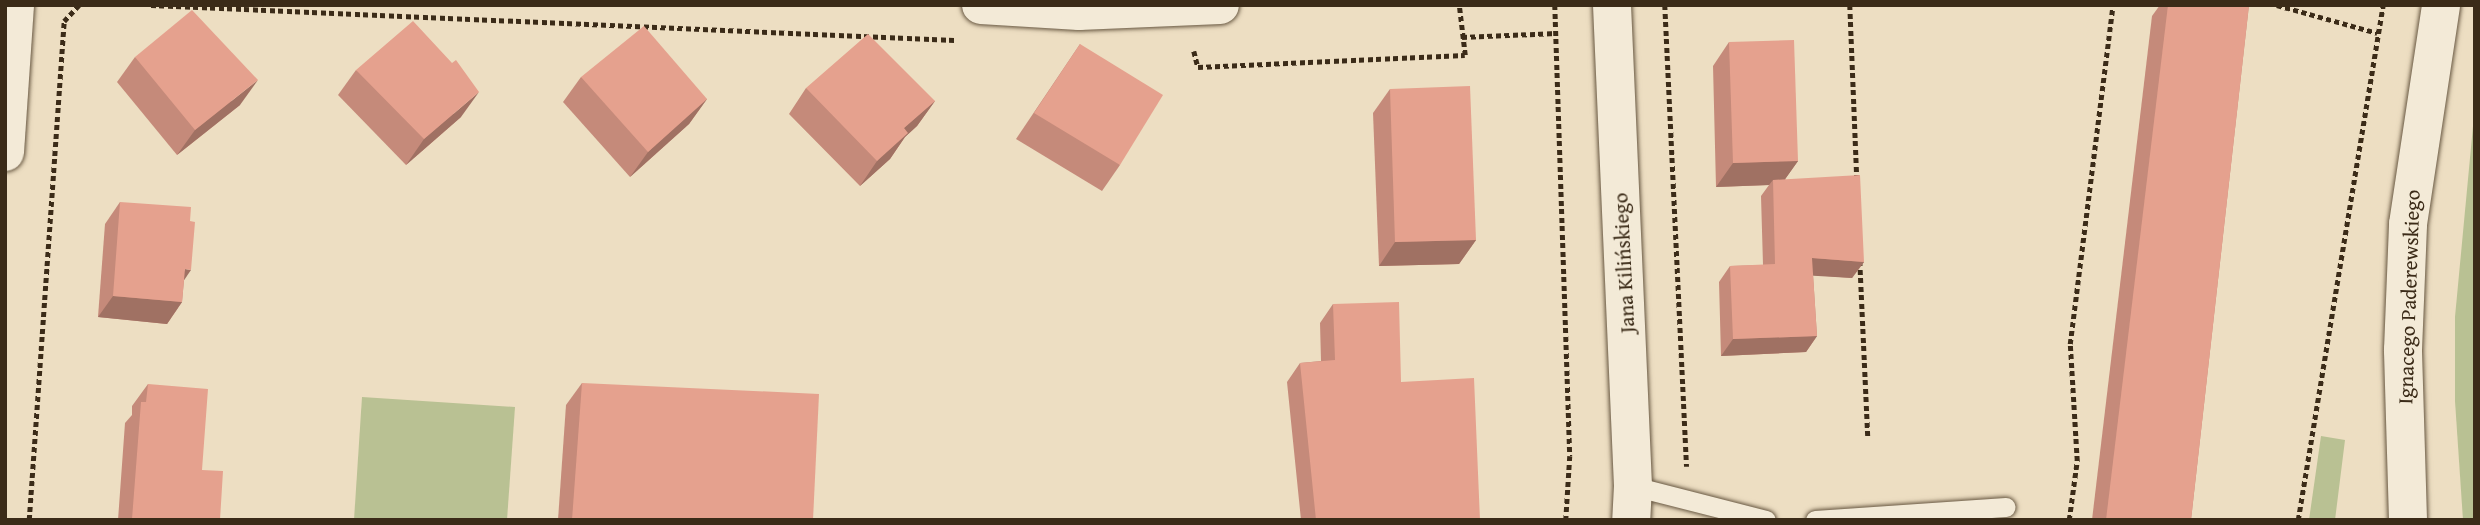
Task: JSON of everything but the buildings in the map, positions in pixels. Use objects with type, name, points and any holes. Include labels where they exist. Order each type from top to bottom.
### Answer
[{"type":"street","points":[[5,152],[15,5]]},
{"type":"street","points":[[981,5],[1079,11],[1220,5]]},
{"type":"street","name":"Jana Kilińskiego","points":[[1612,5],[1632,503]]},
{"type":"street","name":"Ignacego Paderewskiego","points":[[2410,516],[2403,351],[2408,224],[2441,5]]},
{"type":"lane","points":[[1632,503],[1689,500],[1766,520]]},
{"type":"lane","points":[[1815,520],[2006,507]]},
{"type":"path","points":[[29,520],[64,22],[79,5]]},
{"type":"path","points":[[151,5],[438,17]]},
{"type":"path","points":[[1555,5],[1570,456],[1566,520]]},
{"type":"path","points":[[1665,5],[1689,500]]},
{"type":"path","points":[[1850,5],[1857,187]]},
{"type":"path","points":[[2069,520],[2077,461],[2070,344],[2113,5]]},
{"type":"path","points":[[2277,5],[2377,33]]},
{"type":"path","points":[[2298,520],[2383,5]]},
{"type":"path","points":[[1462,37],[1556,33]]},
{"type":"path","points":[[1860,257],[1868,439]]},
{"type":"green space","points":[[2475,105],[2475,520],[2463,520],[2455,401],[2455,317]]},
{"type":"green space","points":[[362,397],[515,407],[507,520],[354,520]]},
{"type":"green space","points":[[2321,436],[2345,440],[2335,520],[2309,520]]}]
